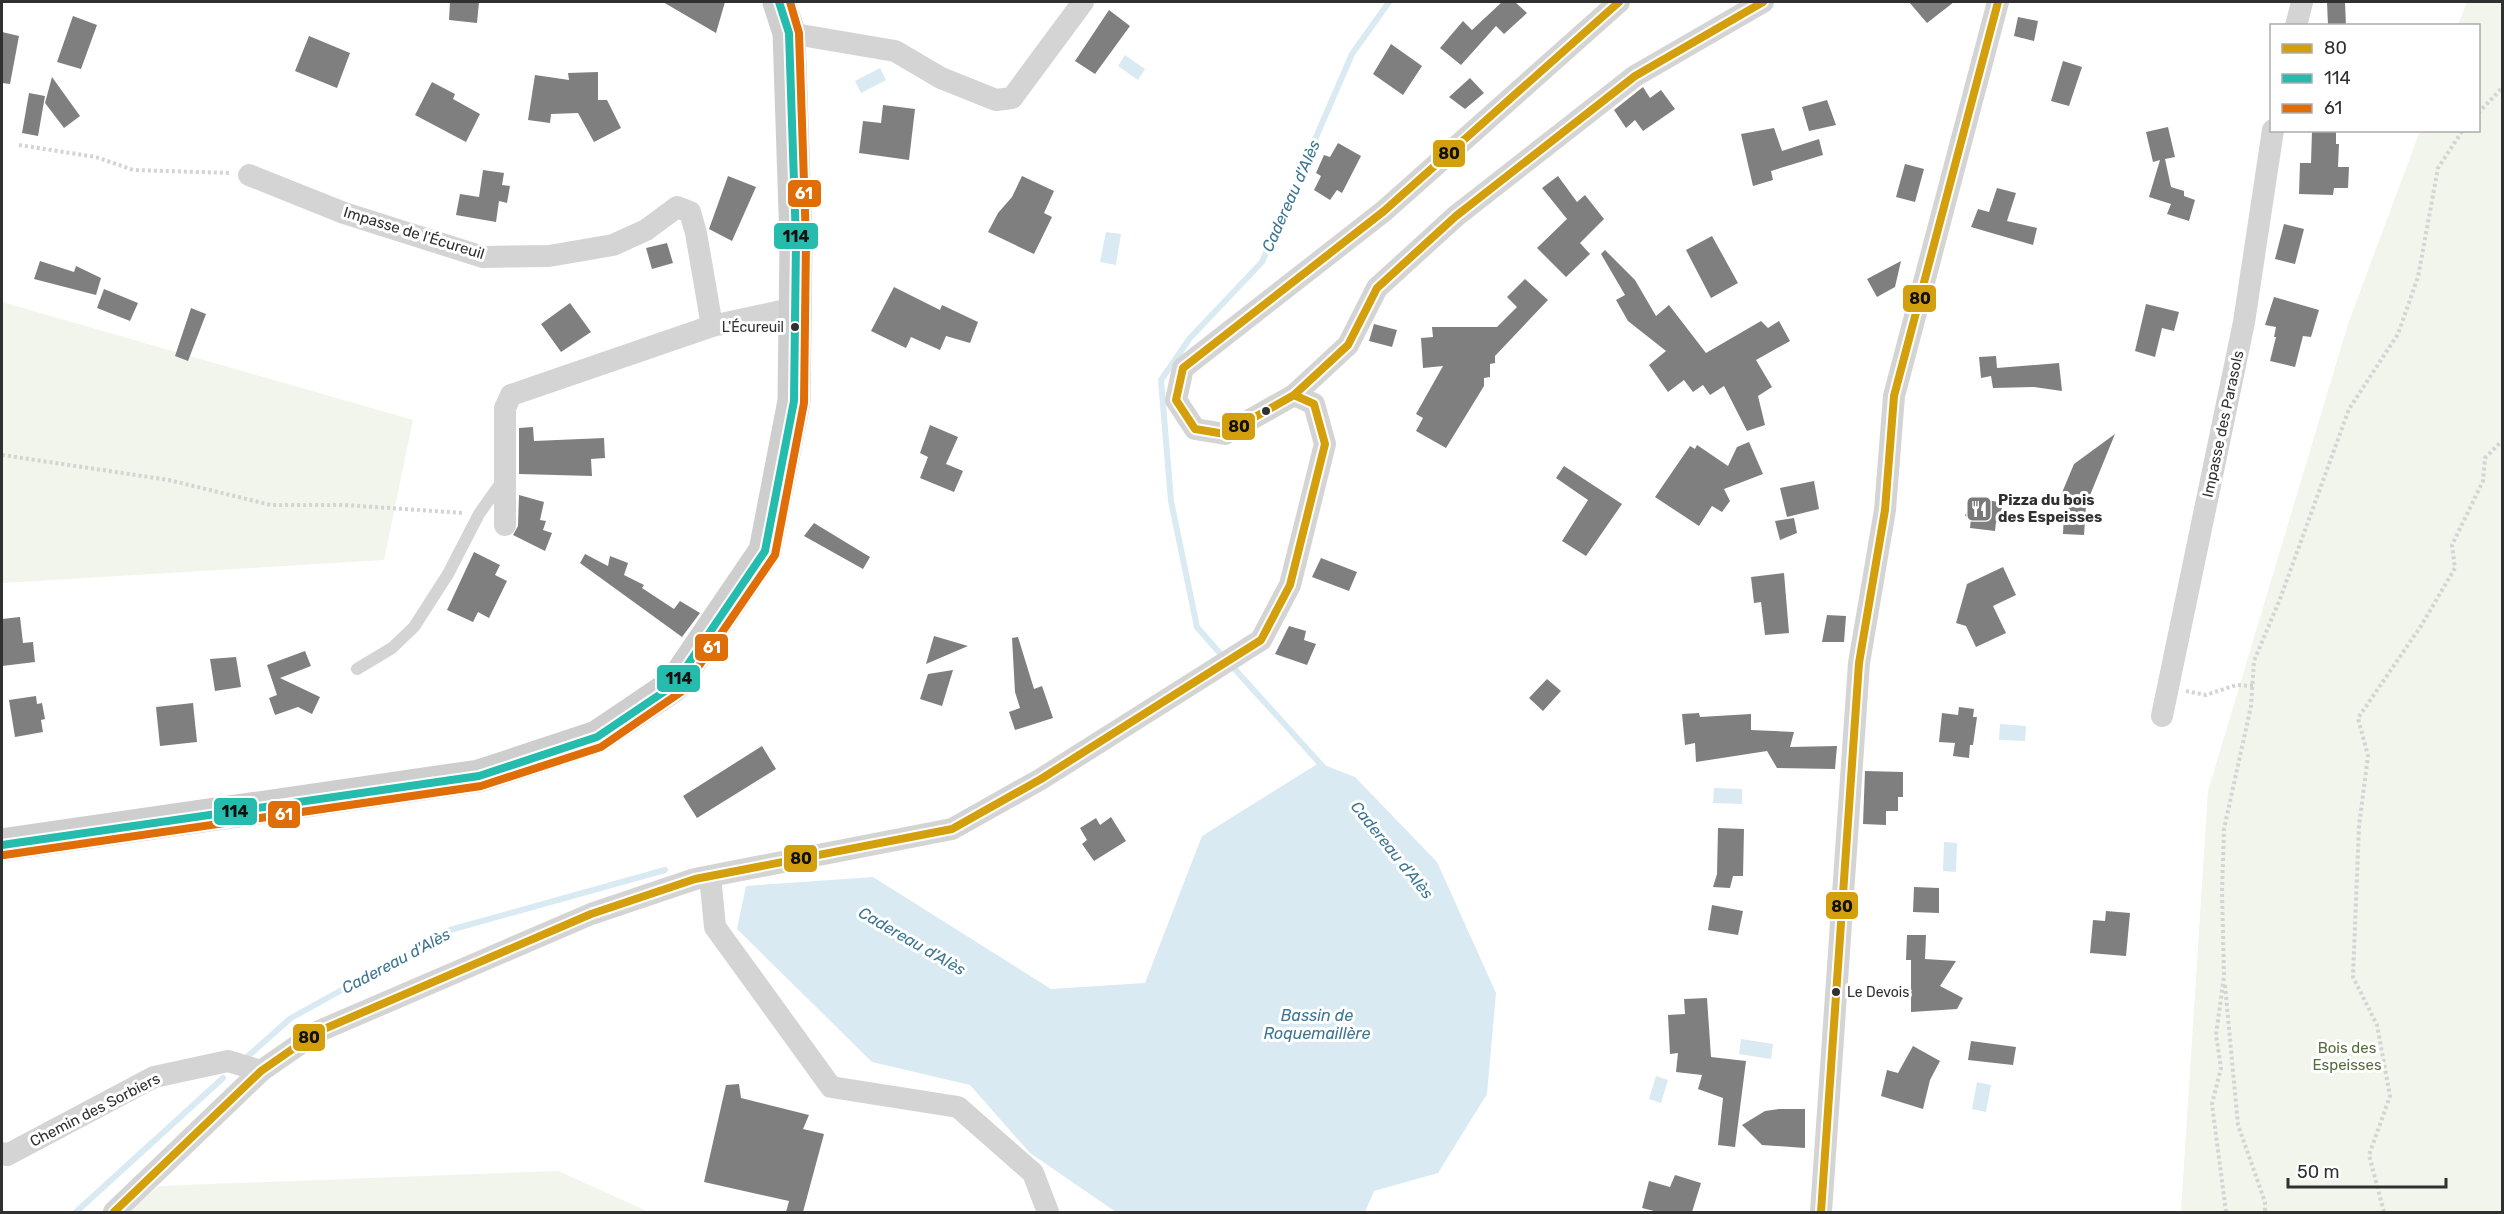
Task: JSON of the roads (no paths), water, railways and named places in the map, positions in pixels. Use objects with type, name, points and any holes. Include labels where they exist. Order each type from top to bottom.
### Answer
[{"type":"main road","points":[[2,845],[479,776],[597,737],[674,685],[765,551],[794,401],[796,242],[789,33],[779,2]]},
{"type":"street","points":[[789,33],[895,51],[941,78],[996,100],[1012,98],[1083,2]]},
{"type":"street","points":[[1619,2],[1384,211],[1183,368],[1176,400],[1195,429],[1225,434],[1294,395],[1348,345],[1377,288],[1456,216],[1635,76],[1763,2]]},
{"type":"street","points":[[1821,1212],[1859,663],[1884,510],[1894,396],[1998,2]]},
{"type":"street","points":[[2296,24],[2302,2]]},
{"type":"street","name":"Impasse des Parasols","points":[[2162,716],[2244,322],[2273,132]]},
{"type":"street","name":"Impasse de l'Écureuil","points":[[249,175],[344,213],[483,257],[549,256],[613,246],[646,230],[677,207],[690,212],[696,233],[712,326]]},
{"type":"street","points":[[505,525],[505,408],[511,395],[712,326],[795,308]]},
{"type":"street","points":[[114,1212],[261,1071],[328,1027],[591,914],[710,876],[952,829],[1041,779],[1192,681],[1261,640],[1290,585],[1325,444],[1314,404],[1294,395]]},
{"type":"street","points":[[710,876],[715,927],[831,1087],[958,1107],[1033,1173],[1048,1212]]},
{"type":"street","name":"Chemin des Sorbiers","points":[[3,1155],[154,1077],[228,1061],[261,1071]]},
{"type":"lane","points":[[357,669],[392,648],[414,627],[448,574],[479,513],[505,476]]},
{"type":"water","points":[[1125,55],[1145,69],[1138,80],[1118,66]]},
{"type":"water","points":[[880,68],[886,80],[861,93],[855,81]]},
{"type":"water","points":[[1106,232],[1121,234],[1116,265],[1100,262]]},
{"type":"water","points":[[2000,724],[2026,726],[2025,741],[1999,740]]},
{"type":"water","name":"Bassin de Roquemaillère","points":[[1319,763],[1355,777],[1437,862],[1496,993],[1487,1094],[1438,1173],[1374,1191],[1365,1212],[1116,1212],[1030,1153],[970,1085],[872,1062],[737,929],[746,886],[873,877],[1051,989],[1145,983],[1202,836]]},
{"type":"water","points":[[1714,788],[1742,789],[1742,804],[1713,803]]},
{"type":"water","points":[[1944,842],[1957,843],[1956,872],[1943,871]]},
{"type":"water","points":[[1741,1039],[1773,1044],[1771,1059],[1739,1054]]},
{"type":"water","points":[[1656,1076],[1668,1080],[1661,1103],[1649,1099]]},
{"type":"water","points":[[1977,1082],[1991,1085],[1986,1112],[1972,1109]]},
{"type":"waterway","name":"Cadereau d'Alès","points":[[1224,658],[1197,627],[1171,501],[1161,380],[1190,338],[1262,262],[1352,54],[1389,2]]},
{"type":"waterway","name":"Cadereau d'Alès","points":[[1231,665],[1325,769]]},
{"type":"waterway","name":"Cadereau d'Alès","points":[[247,1057],[291,1018],[450,930],[665,870]]},
{"type":"waterway","name":"Cadereau d'Alès","points":[[76,1212],[223,1078]]},
{"type":"place","name":"L'Écureuil","points":[[795,327]]},
{"type":"place","name":"Pizza du bois des Espeisses","points":[[1979,509]]},
{"type":"place","name":"Le Devois","points":[[1836,992]]},
{"type":"park label","name":"Bois des Espeisses","points":[[2347,1056]]}]
